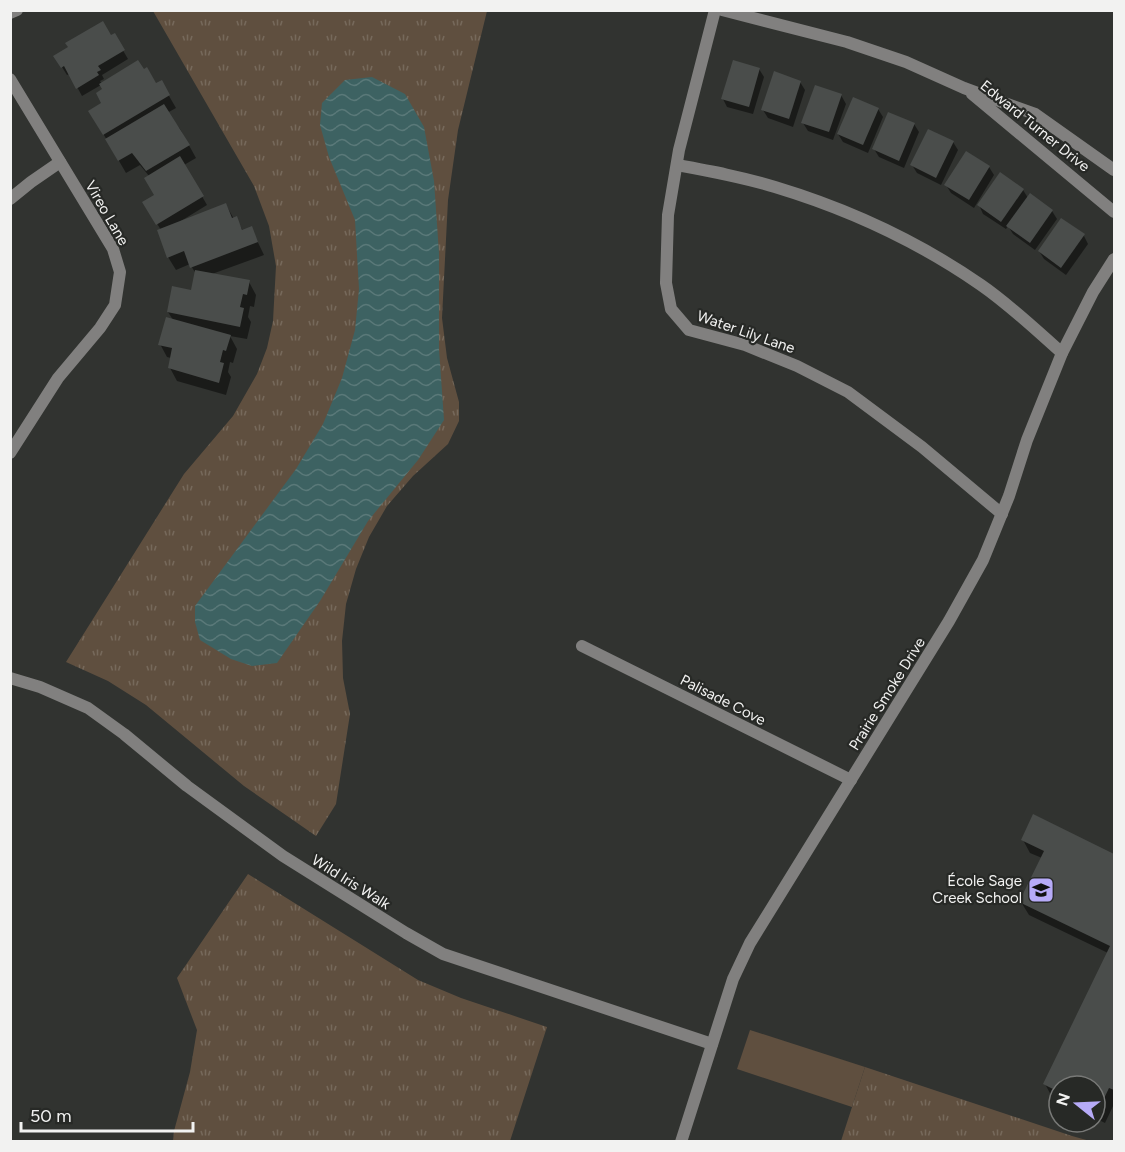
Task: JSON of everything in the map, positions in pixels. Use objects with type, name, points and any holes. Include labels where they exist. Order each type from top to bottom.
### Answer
[{"type":"street","points":[[10,14],[17,10]]},
{"type":"street","name":"Water Lily Lane","points":[[715,10],[677,165],[668,215],[666,284],[672,309],[688,330],[745,345],[776,357],[848,392],[922,447],[1002,514]]},
{"type":"street","name":"Edward Turner Drive","points":[[722,10],[847,42],[906,62],[964,88],[1035,114],[1114,170]]},
{"type":"street","name":"Vireo Lane","points":[[10,79],[113,249],[120,272],[115,305],[58,378],[10,453]]},
{"type":"street","name":"Edward Turner Drive","points":[[964,88],[1114,212]]},
{"type":"street","points":[[10,199],[60,162]]},
{"type":"street","points":[[677,165],[774,187],[811,199],[897,235],[982,285],[1062,353]]},
{"type":"street","name":"Prairie Smoke Drive","points":[[681,1142],[733,979],[750,943],[950,621],[983,560],[1062,353],[1093,292],[1114,259]]},
{"type":"street","name":"Palisade Cove","points":[[582,646],[851,780]]},
{"type":"street","name":"Wild Iris Walk","points":[[10,678],[40,687],[88,708],[124,734],[187,786],[283,856],[443,954],[712,1044]]},
{"type":"green space","points":[[153,11],[487,11],[458,130],[448,200],[442,318],[447,358],[459,402],[459,421],[448,444],[413,476],[387,506],[369,537],[356,569],[346,604],[342,641],[343,678],[350,714],[336,804],[316,836],[244,786],[146,705],[108,681],[66,662],[184,474],[233,416],[257,374],[267,348],[273,321],[276,266],[269,226],[254,186]]},
{"type":"green space","points":[[248,874],[418,980],[461,998],[547,1027],[510,1141],[173,1141],[190,1072],[197,1030],[177,978]]},
{"type":"green space","points":[[750,1030],[865,1067],[852,1107],[737,1069]]},
{"type":"green space","points":[[865,1067],[1047,1128],[1047,1134],[1066,1134],[1090,1141],[841,1141]]},
{"type":"water","points":[[372,77],[405,94],[424,127],[434,181],[439,253],[439,349],[444,420],[418,460],[368,521],[320,601],[277,663],[252,666],[231,659],[200,640],[195,622],[195,606],[296,469],[323,424],[342,378],[355,330],[359,289],[355,220],[329,157],[320,125],[322,103],[345,80]]},
{"type":"building","points":[[103,21],[111,35],[115,33],[125,50],[98,66],[101,70],[97,72],[99,75],[76,89],[64,66],[61,68],[53,56],[68,47],[65,43]]},
{"type":"building","points":[[138,60],[144,69],[147,67],[156,83],[162,80],[170,95],[103,135],[88,111],[101,103],[96,93],[102,89],[99,84]]},
{"type":"building","points":[[733,60],[760,68],[749,107],[721,99]]},
{"type":"building","points":[[774,71],[801,81],[789,119],[761,110]]},
{"type":"building","points":[[815,85],[842,94],[829,132],[801,123]]},
{"type":"building","points":[[853,97],[879,108],[863,145],[837,134]]},
{"type":"building","points":[[164,104],[190,145],[146,171],[132,153],[118,161],[105,139]]},
{"type":"building","points":[[888,112],[915,123],[899,161],[872,149]]},
{"type":"building","points":[[928,129],[954,141],[936,178],[910,165]]},
{"type":"building","points":[[966,151],[990,166],[969,200],[944,185]]},
{"type":"building","points":[[180,156],[204,196],[156,225],[142,202],[154,195],[144,178]]},
{"type":"building","points":[[1000,172],[1024,189],[1001,222],[977,205]]},
{"type":"building","points":[[1030,193],[1053,210],[1030,243],[1006,226]]},
{"type":"building","points":[[226,203],[232,218],[237,216],[242,230],[252,226],[258,242],[190,268],[184,251],[167,258],[157,230]]},
{"type":"building","points":[[1061,218],[1085,234],[1061,268],[1038,251]]},
{"type":"building","points":[[195,270],[250,280],[247,295],[243,294],[240,307],[244,308],[240,327],[167,312],[172,286],[191,290]]},
{"type":"building","points":[[166,317],[231,335],[220,362],[224,363],[219,383],[168,368],[172,348],[158,345]]},
{"type":"building","points":[[1033,814],[1114,854],[1114,1090],[1109,1088],[1107,1092],[1107,1074],[1048,1074],[1110,946],[1019,902],[1044,851],[1021,840]]},
{"type":"place","name":"École Sage Creek School","points":[[1041,890]]}]
